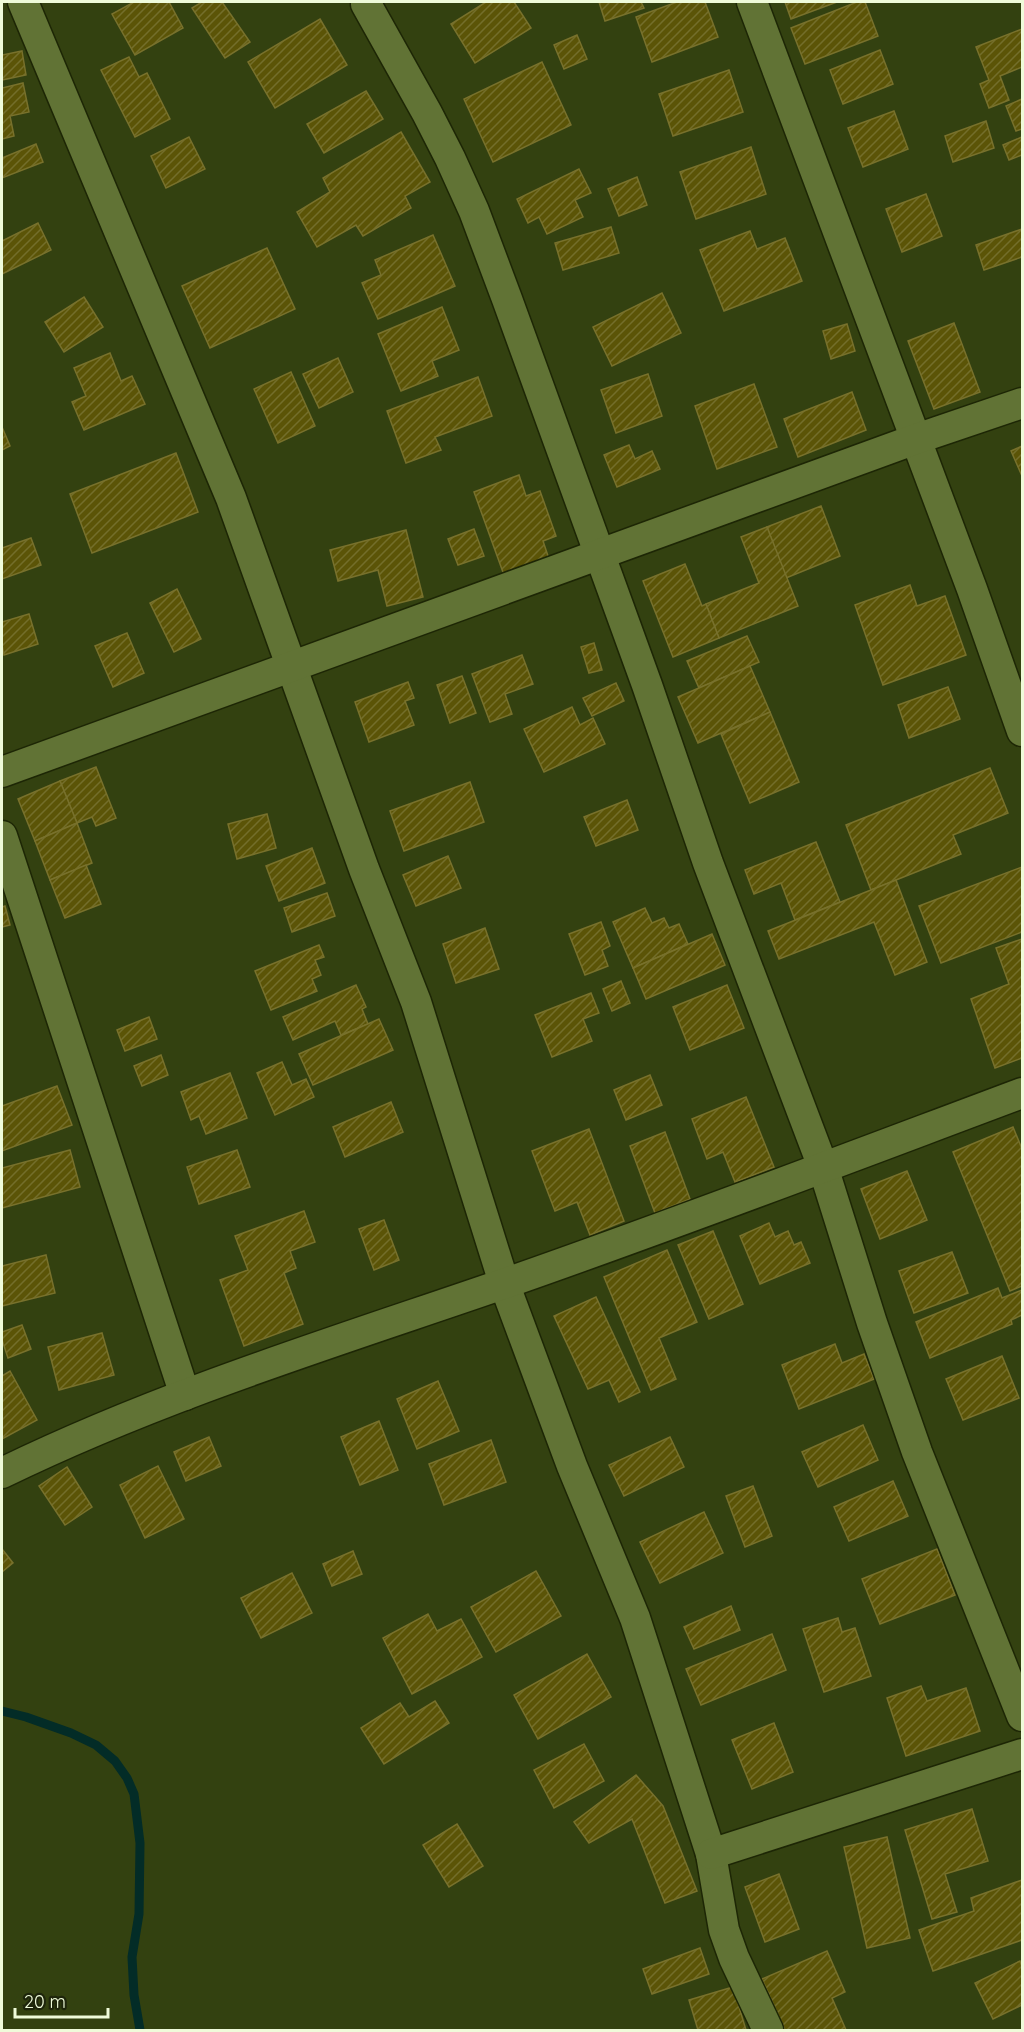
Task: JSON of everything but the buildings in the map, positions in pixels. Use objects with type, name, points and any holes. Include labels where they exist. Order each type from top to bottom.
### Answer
[{"type":"street","points":[[23,2],[231,498],[364,869],[416,1002],[504,1283],[572,1466],[635,1618],[711,1854],[724,1930],[734,1958],[768,2031]]},
{"type":"street","points":[[752,2],[1023,731]]},
{"type":"street","points":[[366,4],[427,113],[474,212],[507,298],[712,874],[823,1167],[872,1323],[917,1452],[1023,1716]]},
{"type":"street","points":[[2,772],[916,439],[1023,403]]},
{"type":"street","points":[[2,836],[185,1395]]},
{"type":"street","points":[[2,1473],[48,1450],[156,1404],[605,1248],[1023,1093]]},
{"type":"street","points":[[711,1854],[1023,1754]]},
{"type":"waterway","points":[[2,1711],[71,1733],[96,1745],[115,1761],[127,1778],[134,1794],[140,1843],[139,1914],[132,1957],[134,1995],[140,2030]]}]
